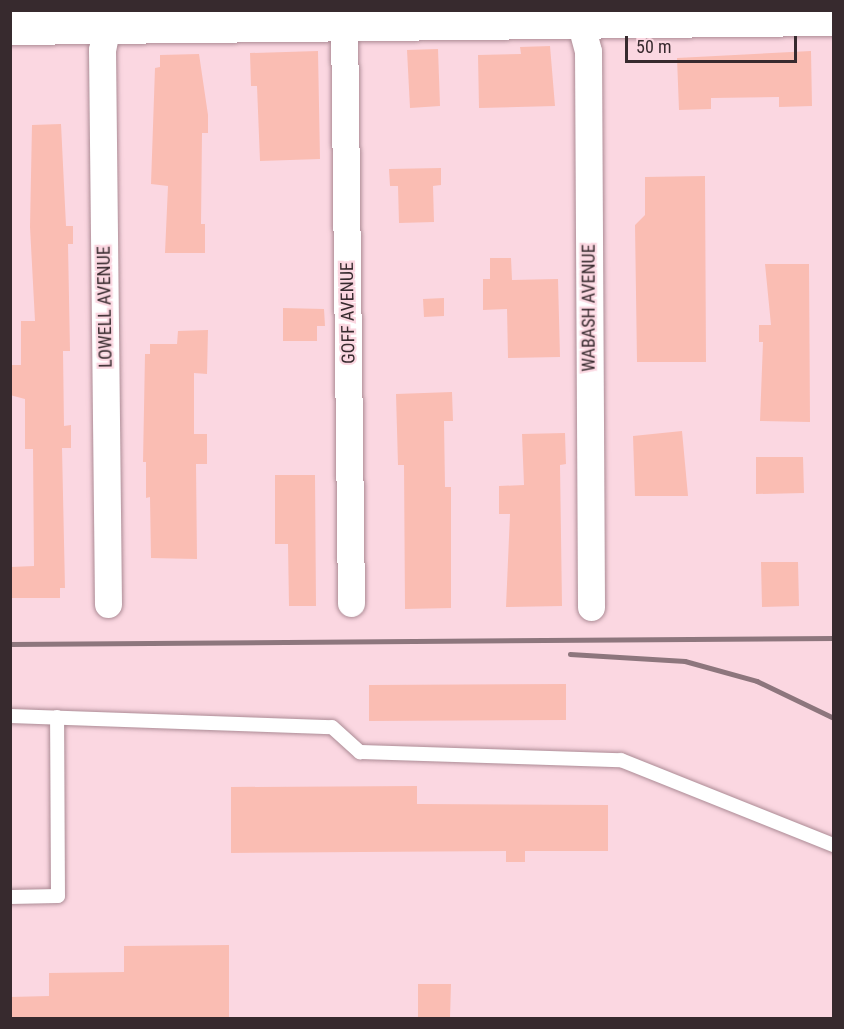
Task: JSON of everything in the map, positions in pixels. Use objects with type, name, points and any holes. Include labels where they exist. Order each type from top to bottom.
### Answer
[{"type":"street","points":[[10,28],[109,18],[304,17],[344,22],[578,15],[834,19]]},
{"type":"street","name":"WABASH AVENUE","points":[[578,15],[588,51],[591,607]]},
{"type":"street","name":"LOWELL AVENUE","points":[[108,604],[102,50],[109,18]]},
{"type":"street","name":"GOFF AVENUE","points":[[344,22],[351,603]]},
{"type":"lane","points":[[10,716],[332,727],[360,752],[621,760],[834,845]]},
{"type":"lane","points":[[10,897],[58,896],[57,717]]},
{"type":"building","points":[[550,46],[555,106],[479,108],[478,55],[521,54],[520,47]]},
{"type":"building","points":[[438,49],[440,106],[410,108],[407,50]]},
{"type":"building","points":[[318,51],[320,159],[260,161],[257,86],[251,86],[250,53]]},
{"type":"building","points":[[811,51],[812,106],[779,107],[779,97],[711,98],[711,109],[679,110],[677,58]]},
{"type":"building","points":[[199,54],[208,115],[208,133],[202,133],[201,224],[205,224],[205,253],[165,253],[168,186],[151,184],[155,68],[160,67],[160,55]]},
{"type":"building","points":[[61,124],[66,226],[73,226],[73,244],[68,244],[70,351],[63,351],[64,426],[71,425],[71,448],[62,448],[65,588],[60,588],[60,598],[12,598],[11,567],[34,566],[33,449],[25,449],[25,399],[10,395],[10,365],[21,365],[21,321],[35,321],[30,227],[32,125]]},
{"type":"building","points":[[441,168],[441,185],[433,186],[434,222],[399,223],[398,186],[390,186],[389,169]]},
{"type":"building","points":[[705,176],[706,362],[637,362],[635,225],[645,215],[645,177]]},
{"type":"building","points":[[490,258],[511,258],[512,280],[558,279],[560,357],[508,358],[507,309],[483,310],[483,279],[490,279]]},
{"type":"building","points":[[765,264],[809,264],[810,422],[760,421],[763,342],[759,342],[759,325],[771,325]]},
{"type":"building","points":[[444,298],[444,316],[424,317],[423,299]]},
{"type":"building","points":[[283,308],[324,309],[325,326],[317,326],[317,341],[283,341]]},
{"type":"building","points":[[208,330],[207,374],[194,373],[194,434],[207,434],[207,464],[196,464],[197,559],[151,558],[150,497],[146,498],[146,462],[143,462],[145,354],[150,354],[150,344],[177,344],[178,331]]},
{"type":"building","points":[[452,392],[453,421],[444,421],[445,487],[451,487],[451,608],[405,609],[404,465],[398,465],[396,394]]},
{"type":"building","points":[[682,431],[688,496],[635,496],[633,436]]},
{"type":"building","points":[[565,433],[566,464],[560,465],[562,606],[506,607],[510,514],[499,514],[499,486],[524,485],[522,434]]},
{"type":"building","points":[[756,457],[803,457],[804,493],[756,494]]},
{"type":"building","points":[[275,475],[315,475],[316,606],[289,606],[288,544],[275,544]]},
{"type":"building","points":[[761,562],[798,562],[799,606],[762,607]]},
{"type":"building","points":[[566,684],[566,720],[369,721],[369,685]]},
{"type":"building","points":[[417,786],[417,804],[608,805],[608,851],[525,851],[525,862],[506,862],[506,851],[231,853],[231,787]]},
{"type":"building","points":[[229,945],[229,1018],[10,1018],[10,997],[49,996],[49,973],[124,972],[124,946]]},
{"type":"building","points":[[418,984],[451,984],[450,1018],[418,1018]]},
{"type":"railway","points":[[10,644],[834,638]]},
{"type":"railway","points":[[570,654],[685,661],[757,681],[834,718]]}]
